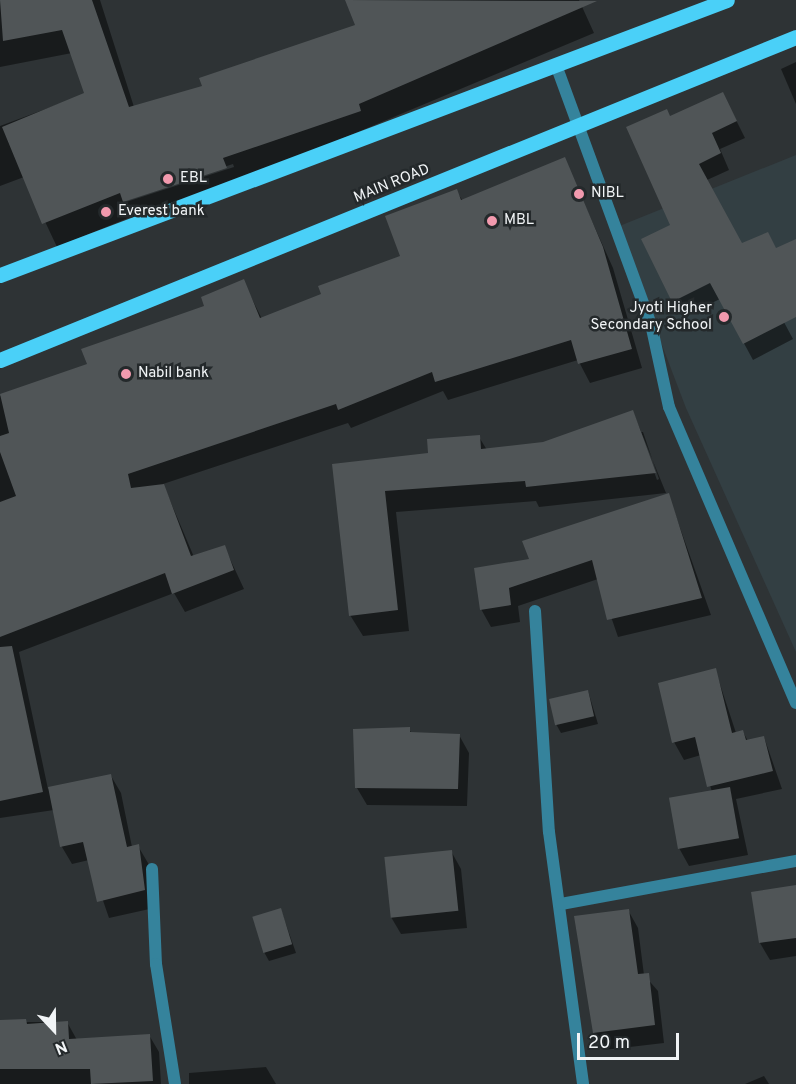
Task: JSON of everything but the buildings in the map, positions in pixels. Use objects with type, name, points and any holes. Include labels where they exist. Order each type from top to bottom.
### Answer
[{"type":"main road","points":[[0,275],[727,0]]},
{"type":"main road","name":"MAIN ROAD","points":[[0,360],[580,129],[796,37]]},
{"type":"street","points":[[556,65],[651,324],[669,407],[796,703]]},
{"type":"street","points":[[535,611],[549,832],[561,904],[583,1084]]},
{"type":"street","points":[[561,904],[796,861]]},
{"type":"street","points":[[152,869],[156,964],[175,1084]]},
{"type":"shaded area","name":"Jyoti Higher Secondary School","points":[[796,155],[796,652],[686,408],[617,227]]},
{"type":"place","name":"EBL","points":[[168,179]]},
{"type":"place","name":"NIBL","points":[[579,194]]},
{"type":"place","name":"Everest bank","points":[[106,212]]},
{"type":"place","name":"MBL","points":[[492,221]]},
{"type":"place","name":"Jyoti Higher Secondary School","points":[[724,317]]},
{"type":"place","name":"Nabil bank","points":[[126,374]]}]
